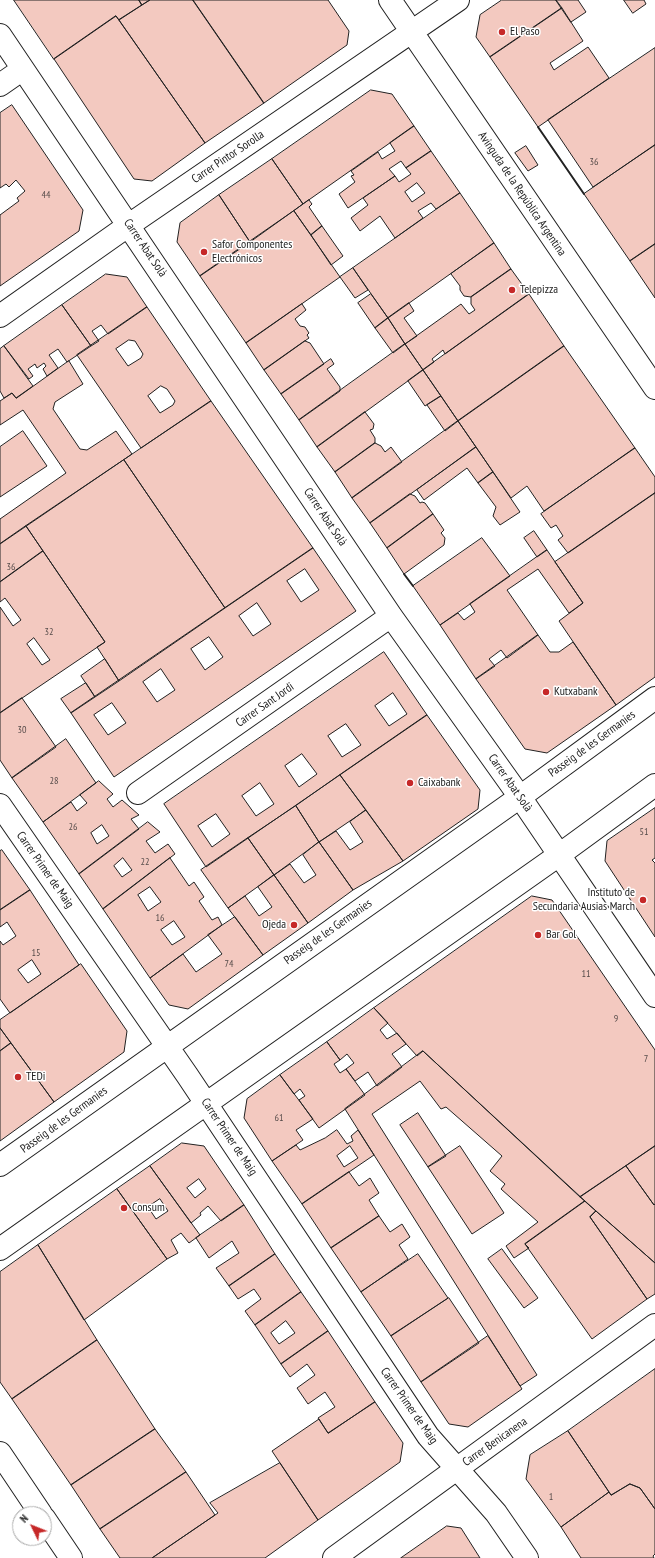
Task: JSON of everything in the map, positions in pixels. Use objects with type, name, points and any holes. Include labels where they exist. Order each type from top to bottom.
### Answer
[{"type":"street","name":"Avinguda de la República Argentina","points":[[390,0],[655,388]]},
{"type":"street","name":"Carrer Pintor Sorolla","points":[[0,316],[129,225],[458,0]]},
{"type":"street","name":"Carrer Abat Solà","points":[[0,35],[391,616],[520,797],[655,996]]},
{"type":"street","points":[[0,85],[23,69]]},
{"type":"street","name":"Carrer Sant Jordi","points":[[138,793],[391,616]]},
{"type":"street","name":"Passeig de les Germanies","points":[[0,1165],[520,797],[655,698]]},
{"type":"street","points":[[0,1249],[559,855],[655,785]]},
{"type":"street","name":"Carrer Primer de Maig","points":[[0,805],[207,1104],[428,1436],[496,1513],[527,1558]]},
{"type":"street","name":"Carrer Benicanena","points":[[334,1558],[655,1325]]},
{"type":"street","points":[[0,1453],[36,1506]]},
{"type":"street","points":[[52,1530],[71,1558]]},
{"type":"building","points":[[14,0],[139,0],[142,5],[119,20],[116,16],[54,59]]},
{"type":"building","points":[[139,0],[150,0],[142,5]]},
{"type":"building","points":[[150,0],[193,0],[264,103],[205,143],[119,20]]},
{"type":"building","points":[[193,0],[328,0],[349,31],[347,45],[264,103]]},
{"type":"building","points":[[502,0],[556,0],[562,8],[490,57],[476,37],[480,15]]},
{"type":"building","points":[[556,0],[578,0],[586,12],[571,22]]},
{"type":"building","points":[[624,0],[644,0],[646,4],[633,13]]},
{"type":"building","points":[[562,8],[583,41],[550,63],[554,70],[588,47],[609,78],[538,127],[490,57]]},
{"type":"building","points":[[116,16],[205,143],[152,181],[134,179],[54,59]]},
{"type":"building","points":[[655,48],[655,145],[593,187],[548,120]]},
{"type":"building","points":[[371,90],[392,94],[414,126],[303,204],[272,159]]},
{"type":"building","points":[[12,105],[83,210],[79,231],[0,286],[0,215],[19,201],[17,198],[25,191],[16,180],[9,187],[6,184],[0,188],[0,113]]},
{"type":"building","points":[[414,126],[431,151],[406,168],[401,161],[389,169],[395,176],[348,208],[339,194],[355,182],[351,176],[354,175],[351,171],[378,152],[382,159],[395,151],[390,143]]},
{"type":"building","points":[[655,145],[655,244],[630,261],[584,194]]},
{"type":"building","points":[[526,146],[538,165],[528,171],[515,153]]},
{"type":"building","points":[[431,151],[460,193],[436,209],[431,203],[418,211],[423,218],[395,238],[380,216],[360,231],[351,218],[368,205],[363,198],[395,176],[399,182],[411,174],[406,168]],"holes":[[[417,183],[425,193],[412,202],[405,192]]]},
{"type":"building","points":[[272,159],[303,204],[250,242],[219,195]]},
{"type":"building","points":[[460,193],[494,243],[388,318],[353,268]]},
{"type":"building","points":[[219,195],[250,242],[200,276],[177,242],[180,223]]},
{"type":"building","points":[[309,200],[312,204],[309,207],[322,226],[311,235],[294,211]]},
{"type":"building","points":[[294,211],[340,277],[246,343],[200,276]]},
{"type":"building","points":[[322,226],[343,256],[331,265],[311,235]]},
{"type":"building","points":[[494,243],[511,269],[471,297],[464,296],[460,290],[460,286],[451,274]]},
{"type":"building","points":[[655,244],[655,298],[630,261]]},
{"type":"building","points":[[353,268],[368,290],[355,298],[340,277]]},
{"type":"building","points":[[511,269],[529,294],[445,354],[443,350],[432,359],[434,362],[423,370],[405,344],[461,304],[469,314],[475,310],[471,304],[471,297]]},
{"type":"building","points":[[106,274],[127,277],[147,307],[108,334],[101,325],[92,331],[99,341],[91,346],[62,305]]},
{"type":"building","points":[[371,294],[388,318],[375,328],[358,303]]},
{"type":"building","points":[[529,294],[564,346],[458,421],[423,370]]},
{"type":"building","points":[[409,303],[414,311],[404,318],[417,336],[405,344],[388,318]]},
{"type":"building","points":[[302,304],[306,310],[295,319],[300,326],[305,327],[309,333],[307,335],[309,338],[264,370],[246,343]]},
{"type":"building","points":[[62,305],[91,346],[67,362],[58,349],[49,355],[58,368],[47,376],[43,369],[46,366],[44,363],[37,368],[35,364],[28,369],[33,376],[29,379],[4,346]]},
{"type":"building","points":[[147,307],[211,401],[141,448],[77,355]],"holes":[[[129,340],[135,341],[143,354],[141,358],[128,366],[116,349]],[[161,386],[167,389],[175,401],[173,405],[160,413],[148,396]]]},
{"type":"building","points":[[388,318],[405,344],[393,353],[375,328]]},
{"type":"building","points":[[305,341],[310,343],[324,364],[281,394],[264,370]]},
{"type":"building","points":[[405,344],[423,370],[317,447],[299,420]]},
{"type":"building","points":[[4,346],[33,386],[16,398],[12,393],[4,398],[0,391],[0,349]]},
{"type":"building","points":[[564,346],[635,448],[544,511],[527,486],[511,498],[458,421]]},
{"type":"building","points":[[331,359],[334,364],[327,369],[340,387],[340,391],[299,420],[281,394]]},
{"type":"building","points":[[69,361],[83,384],[55,402],[53,409],[80,449],[87,450],[116,431],[132,454],[0,544],[0,519],[66,473],[23,410],[0,425],[0,401],[12,393],[16,398]]},
{"type":"building","points":[[423,370],[441,396],[425,406],[408,381]]},
{"type":"building","points":[[441,396],[458,421],[445,431],[427,405]]},
{"type":"building","points":[[211,401],[313,548],[225,608],[124,460]]},
{"type":"building","points":[[365,412],[374,424],[373,429],[370,430],[375,438],[375,443],[335,472],[317,447]]},
{"type":"building","points":[[458,421],[476,447],[370,523],[352,498]]},
{"type":"building","points":[[23,431],[47,466],[0,497],[0,447]]},
{"type":"building","points":[[375,443],[381,446],[385,452],[391,447],[402,462],[352,498],[335,472]]},
{"type":"building","points":[[476,447],[493,472],[478,483],[467,468],[424,500],[417,490]]},
{"type":"building","points":[[635,448],[655,477],[655,493],[568,553],[558,540],[563,536],[556,525],[551,528],[541,514]]},
{"type":"building","points":[[124,460],[225,608],[119,681],[97,647],[105,642],[26,526]]},
{"type":"building","points":[[493,472],[520,512],[500,525],[493,516],[496,507],[478,483]]},
{"type":"building","points":[[655,493],[655,677],[616,705],[559,621],[583,603],[555,562]]},
{"type":"building","points":[[410,494],[415,496],[420,503],[425,503],[433,514],[387,548],[370,523]]},
{"type":"building","points":[[433,514],[444,530],[441,533],[445,538],[444,545],[404,574],[387,548]]},
{"type":"building","points":[[26,526],[43,551],[0,582],[0,544]]},
{"type":"building","points":[[534,531],[547,550],[537,557],[524,538]]},
{"type":"building","points":[[482,538],[510,576],[440,625],[413,586]]},
{"type":"building","points":[[313,548],[356,611],[114,777],[71,713]],"holes":[[[305,569],[319,590],[301,602],[287,581]],[[257,603],[271,624],[253,636],[239,616]],[[209,637],[223,657],[205,670],[191,649]],[[161,669],[175,690],[157,702],[143,682]],[[112,703],[126,723],[108,735],[94,715]]]},
{"type":"building","points":[[547,550],[583,603],[569,613],[538,569],[507,590],[538,635],[507,658],[501,650],[489,659],[495,666],[476,679],[440,625],[458,613],[464,620],[475,612],[470,604]]},
{"type":"building","points":[[43,551],[105,642],[0,713],[0,607],[13,626],[21,620],[5,598],[0,602],[0,582]],"holes":[[[34,638],[50,660],[42,665],[27,644]]]},
{"type":"building","name":"Kutxabank","points":[[538,635],[550,652],[559,652],[573,642],[616,705],[547,753],[525,749],[476,679]]},
{"type":"building","points":[[384,652],[427,715],[206,867],[164,804]],"holes":[[[393,693],[407,714],[389,726],[375,706]],[[346,724],[361,745],[342,757],[328,736]],[[302,754],[317,774],[299,787],[285,766]],[[260,783],[274,804],[256,816],[242,796]],[[216,814],[230,834],[212,847],[198,826]]]},
{"type":"building","points":[[105,659],[119,681],[95,697],[81,676]]},
{"type":"building","points":[[86,683],[95,697],[71,713],[61,699]]},
{"type":"building","points":[[22,698],[56,747],[12,778],[0,760],[0,713]]},
{"type":"building","name":"Caixabank","points":[[427,715],[480,790],[478,809],[403,861],[340,775]]},
{"type":"building","points":[[66,739],[96,783],[43,822],[12,778]]},
{"type":"building","points":[[340,775],[366,810],[319,842],[296,806]]},
{"type":"building","points":[[99,781],[113,794],[107,799],[113,807],[122,800],[139,815],[131,819],[139,829],[79,874],[43,822],[71,802],[77,811],[87,803],[80,795]],"holes":[[[102,825],[109,836],[97,844],[91,833]]]},
{"type":"building","points":[[296,806],[319,842],[274,875],[248,838]]},
{"type":"building","name":"Instituto de Secundaria Ausias March","points":[[655,808],[655,858],[652,860],[655,863],[655,937],[605,861],[607,841]]},
{"type":"building","points":[[366,810],[403,861],[353,890],[319,842],[336,831],[350,850],[363,842],[350,822]]},
{"type":"building","points":[[148,822],[160,832],[146,841],[155,853],[168,844],[175,854],[103,909],[79,874]],"holes":[[[123,858],[132,870],[122,877],[114,866]]]},
{"type":"building","points":[[248,838],[274,875],[228,908],[201,870]]},
{"type":"building","points":[[319,842],[353,890],[308,923],[274,875],[290,864],[304,883],[316,875],[303,855]]},
{"type":"building","points":[[2,850],[30,890],[0,910],[0,851]]},
{"type":"building","points":[[170,858],[189,886],[194,882],[204,897],[199,901],[212,920],[218,917],[222,925],[150,978],[103,909]],"holes":[[[150,887],[161,902],[148,911],[138,895]],[[174,921],[185,937],[172,945],[161,930]]]},
{"type":"building","points":[[274,875],[308,923],[263,955],[228,908],[245,896],[259,916],[272,907],[258,887]]},
{"type":"building","points":[[30,890],[79,965],[10,1013],[0,999],[0,941],[3,945],[16,936],[7,922],[0,927],[0,910]],"holes":[[[32,960],[41,974],[28,983],[18,970]]]},
{"type":"building","points":[[532,896],[552,900],[655,1050],[655,1146],[580,1197],[423,1051],[417,1056],[374,1008]]},
{"type":"building","points":[[235,917],[263,955],[188,1009],[169,1005],[150,978],[183,954],[196,972],[222,954],[208,935]]},
{"type":"building","points":[[81,964],[127,1031],[124,1052],[54,1102],[0,1028],[0,1020]]},
{"type":"building","points":[[374,1008],[388,1023],[380,1030],[387,1039],[397,1033],[406,1044],[392,1054],[402,1067],[377,1086],[368,1072],[355,1081],[346,1069],[354,1063],[347,1054],[340,1060],[327,1042]]},
{"type":"building","points":[[0,1028],[11,1043],[0,1051]]},
{"type":"building","points":[[327,1042],[340,1060],[334,1064],[340,1073],[346,1069],[365,1095],[319,1128],[299,1100],[305,1096],[300,1089],[294,1094],[280,1075]]},
{"type":"building","name":"TEDi","points":[[11,1043],[54,1102],[0,1141],[0,1051]]},
{"type":"building","points":[[423,1051],[585,1201],[525,1244],[529,1248],[514,1258],[506,1246],[538,1222],[501,1189],[505,1184],[490,1171],[502,1156],[446,1107],[441,1109],[420,1081],[372,1114],[537,1375],[520,1386],[345,1109]]},
{"type":"building","points":[[280,1075],[313,1119],[296,1130],[303,1140],[272,1161],[244,1118],[247,1099]]},
{"type":"building","points":[[418,1113],[446,1156],[428,1167],[400,1125]]},
{"type":"building","points":[[337,1130],[347,1144],[353,1141],[351,1136],[358,1130],[374,1155],[302,1204],[272,1161],[296,1145],[300,1150],[325,1138]],"holes":[[[350,1146],[358,1158],[344,1167],[337,1156]]]},
{"type":"building","points":[[182,1143],[204,1146],[244,1205],[221,1221],[208,1206],[200,1213],[201,1215],[191,1223],[150,1166]],"holes":[[[199,1179],[206,1189],[195,1198],[187,1188]]]},
{"type":"building","points":[[460,1146],[504,1213],[472,1234],[428,1167]]},
{"type":"building","points":[[655,1146],[655,1204],[654,1205],[626,1166]]},
{"type":"building","points":[[150,1166],[200,1235],[189,1243],[181,1233],[171,1240],[178,1253],[167,1259],[117,1189]],"holes":[[[160,1199],[168,1211],[156,1219],[148,1207]]]},
{"type":"building","points":[[626,1166],[654,1205],[655,1204],[655,1263],[580,1197]]},
{"type":"building","points":[[349,1172],[359,1186],[370,1178],[379,1193],[369,1200],[379,1216],[331,1248],[302,1204]]},
{"type":"building","points":[[117,1189],[167,1259],[84,1320],[38,1245]]},
{"type":"building","points":[[585,1201],[596,1211],[590,1217],[647,1299],[592,1339],[525,1244]]},
{"type":"building","points":[[244,1205],[275,1254],[229,1286],[216,1268],[239,1253],[232,1241],[209,1258],[196,1238]]},
{"type":"building","points":[[596,1211],[655,1263],[655,1294],[647,1299],[590,1217]]},
{"type":"building","points":[[379,1216],[390,1232],[402,1224],[410,1237],[399,1245],[408,1259],[361,1292],[331,1248]]},
{"type":"building","points":[[38,1245],[97,1340],[12,1399],[0,1382],[0,1272]]},
{"type":"building","points":[[502,1249],[538,1298],[524,1308],[488,1259]]},
{"type":"building","points":[[275,1254],[301,1292],[255,1325],[245,1311],[261,1299],[254,1289],[238,1299],[229,1286]]},
{"type":"building","points":[[418,1254],[448,1298],[391,1336],[361,1292]]},
{"type":"building","points":[[301,1292],[328,1331],[281,1364],[255,1325]],"holes":[[[286,1321],[295,1333],[279,1344],[271,1333]]]},
{"type":"building","points":[[449,1298],[479,1343],[421,1382],[391,1336]]},
{"type":"building","points":[[328,1331],[375,1402],[328,1433],[318,1418],[335,1407],[325,1392],[308,1404],[297,1388],[315,1375],[307,1364],[290,1377],[281,1364]]},
{"type":"building","points":[[488,1336],[522,1389],[468,1427],[449,1424],[421,1382]]},
{"type":"building","points":[[97,1340],[155,1429],[71,1485],[12,1399]]},
{"type":"building","points":[[655,1369],[655,1509],[640,1488],[630,1484],[611,1495],[568,1431]]},
{"type":"building","points":[[375,1402],[403,1443],[400,1462],[318,1520],[272,1451],[319,1419],[328,1433]]},
{"type":"building","points":[[155,1429],[186,1472],[100,1529],[71,1485]]},
{"type":"building","points":[[568,1431],[609,1492],[561,1527],[526,1479],[530,1455]]},
{"type":"building","points":[[280,1463],[318,1520],[265,1558],[152,1558],[218,1513],[210,1503]]},
{"type":"building","points":[[186,1472],[215,1515],[152,1558],[120,1558],[100,1529]]},
{"type":"building","points":[[630,1484],[640,1488],[655,1509],[654,1558],[581,1558],[561,1527],[609,1492],[611,1495]]},
{"type":"building","points":[[447,1526],[461,1528],[480,1558],[401,1558]]},
{"type":"wall","points":[[538,127],[584,194]]},
{"type":"wall","points":[[404,574],[413,586]]},
{"type":"place","name":"El Paso","points":[[502,32]]},
{"type":"place","name":"Safor Componentes Electrónicos","points":[[204,252]]},
{"type":"place","name":"Telepizza","points":[[512,290]]},
{"type":"place","name":"Kutxabank","points":[[546,692]]},
{"type":"place","name":"Caixabank","points":[[410,783]]},
{"type":"place","name":"Instituto de Secundaria Ausias March","points":[[643,900]]},
{"type":"place","name":"Ojeda","points":[[294,925]]},
{"type":"place","name":"Bar Gol","points":[[538,935]]},
{"type":"place","name":"TEDi","points":[[18,1077]]},
{"type":"place","name":"Consum","points":[[124,1208]]}]
